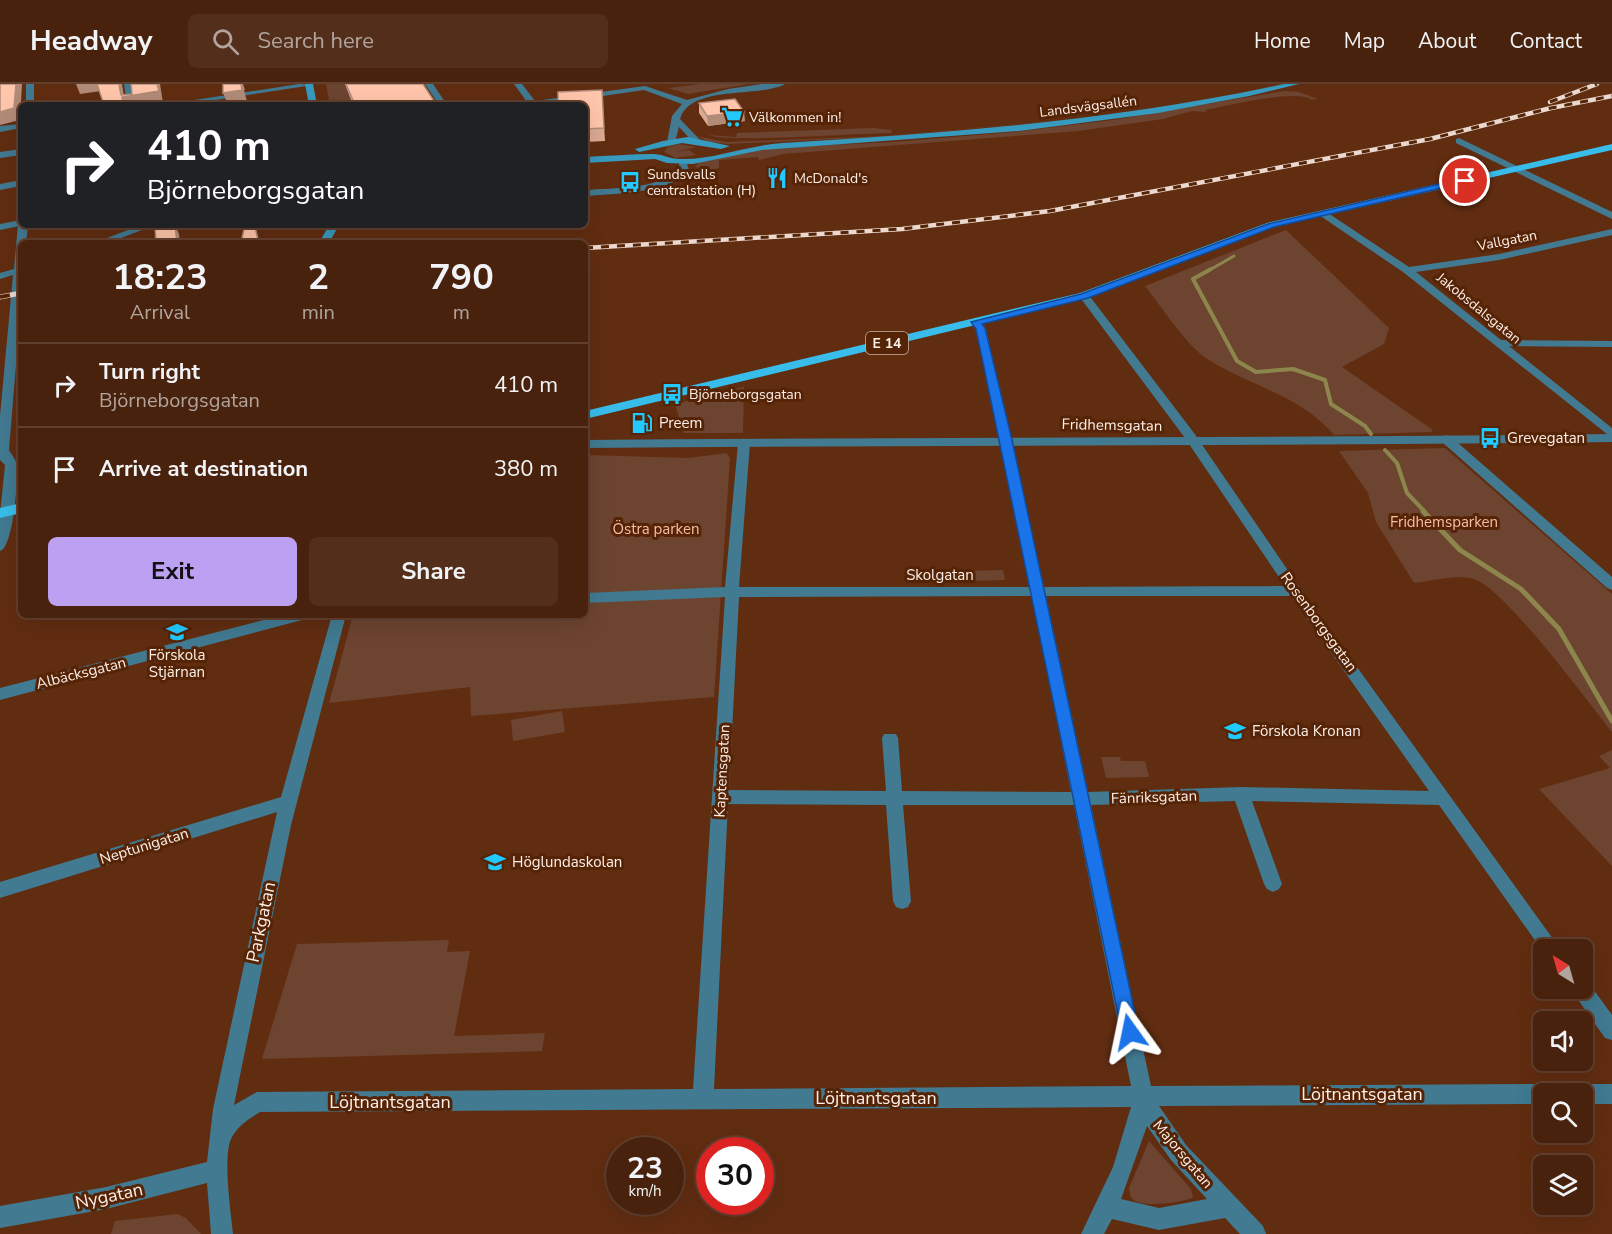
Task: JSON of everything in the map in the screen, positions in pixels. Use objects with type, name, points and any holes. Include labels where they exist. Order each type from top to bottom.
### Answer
[{"type":"highway","name":"E 14","points":[[588,414],[1084,296],[1233,238],[1322,213],[1612,147]]},
{"type":"highway","name":"E 14","points":[[588,421],[651,400]]},
{"type":"main road","points":[[309,84],[312,102]]},
{"type":"main road","points":[[316,84],[320,102]]},
{"type":"main road","name":"Landsvägsallén","points":[[588,160],[656,156],[665,162],[683,163],[739,150],[954,135],[1125,115],[1295,84]]},
{"type":"main road","name":"Landsvägsallén","points":[[588,154],[659,146],[671,142],[697,141],[708,146],[954,135]]},
{"type":"main road","points":[[656,156],[655,151],[659,146]]},
{"type":"main road","points":[[694,162],[708,155],[710,151],[708,146]]},
{"type":"street","points":[[30,84],[30,102]]},
{"type":"street","points":[[128,84],[131,102]]},
{"type":"street","points":[[182,102],[254,88],[309,84]]},
{"type":"street","points":[[429,84],[442,102]]},
{"type":"street","points":[[518,84],[528,102]]},
{"type":"street","points":[[671,142],[677,113],[687,103],[721,94],[781,84]]},
{"type":"street","points":[[542,102],[644,86],[687,103]]},
{"type":"street","points":[[676,120],[697,141]]},
{"type":"street","points":[[0,129],[18,126]]},
{"type":"street","points":[[1460,141],[1612,216]]},
{"type":"street","points":[[0,155],[18,152]]},
{"type":"street","points":[[588,193],[619,191],[678,177],[685,171],[683,163]]},
{"type":"street","points":[[0,187],[18,184]]},
{"type":"street","points":[[1591,205],[1609,201]]},
{"type":"street","name":"Jakobsdalsgatan","points":[[1322,213],[1407,270],[1612,436]]},
{"type":"street","points":[[0,227],[18,225]]},
{"type":"street","points":[[108,240],[143,228]]},
{"type":"street","name":"Vallgatan","points":[[1407,270],[1499,256],[1612,232]]},
{"type":"street","points":[[0,276],[18,271]]},
{"type":"street","name":"Rosenborgsgatan","points":[[1084,296],[1193,442],[1295,591],[1544,939]]},
{"type":"street","points":[[0,306],[18,303]]},
{"type":"street","points":[[0,547],[9,515],[11,465],[2,453],[4,399],[18,309]]},
{"type":"street","name":"Majorsgatan","points":[[976,322],[981,328],[1006,440],[1143,1096],[1149,1112],[1165,1135],[1255,1234]]},
{"type":"street","points":[[1499,343],[1612,344]]},
{"type":"street","name":"Fridhemsgatan","points":[[588,444],[1006,440],[1193,442],[1612,436]]},
{"type":"street","name":"Fridhemsgatan","points":[[588,439],[611,443]]},
{"type":"street","points":[[1446,439],[1612,585]]},
{"type":"street","name":"Kaptensgatan","points":[[703,1099],[732,592],[744,443]]},
{"type":"street","name":"Skolgatan","points":[[588,597],[732,592],[1295,591]]},
{"type":"street","name":"Albäcksgatan","points":[[0,694],[291,618]]},
{"type":"street","name":"Parkgatan","points":[[222,1234],[217,1170],[220,1134],[231,1068],[288,802],[338,618]]},
{"type":"street","points":[[890,738],[902,901]]},
{"type":"street","points":[[1241,794],[1273,884]]},
{"type":"street","name":"Fänriksgatan","points":[[721,797],[1082,799],[1241,794],[1443,798]]},
{"type":"street","name":"Neptunigatan","points":[[0,890],[288,802]]},
{"type":"street","points":[[1589,999],[1612,1031]]},
{"type":"street","name":"Löjtnantsgatan","points":[[220,1134],[235,1116],[257,1102],[1533,1094]]},
{"type":"street","points":[[1593,1094],[1612,1094]]},
{"type":"street","points":[[1092,1234],[1108,1207],[1135,1136],[1143,1096]]},
{"type":"street","name":"Nygatan","points":[[0,1217],[106,1198],[217,1170]]},
{"type":"street","points":[[1108,1207],[1159,1219],[1228,1206]]},
{"type":"green space","points":[[326,84],[345,84],[354,93],[349,94],[351,99],[357,99],[352,102],[329,102]]},
{"type":"green space","points":[[701,84],[749,84],[688,94],[668,88]]},
{"type":"green space","points":[[1284,91],[1299,92],[1318,99],[1306,100],[1311,99],[1302,96],[1275,97],[1205,110],[1207,112],[1192,111],[1163,119],[1078,131],[783,154],[759,160],[758,157],[719,160],[719,168],[710,170],[695,166],[700,162],[766,148],[893,142],[1013,132],[1113,120]]},
{"type":"green space","points":[[1095,117],[881,137],[728,144],[709,142],[696,136],[726,142],[886,136]]},
{"type":"green space","points":[[874,128],[891,130],[892,133],[766,138],[720,137],[709,135],[736,137],[737,133]]},
{"type":"green space","points":[[678,144],[696,147],[674,152],[689,150],[696,155],[676,158],[664,152],[668,147]]},
{"type":"green space","points":[[1286,230],[1389,328],[1384,344],[1342,367],[1433,430],[1431,432],[1334,435],[1306,410],[1225,369],[1200,353],[1183,336],[1145,286]]},
{"type":"green space","points":[[744,387],[743,433],[684,433],[675,404]]},
{"type":"green space","name":"Fridhemsparken","points":[[1445,448],[1612,594],[1612,732],[1525,624],[1488,587],[1474,579],[1467,578],[1414,583],[1376,522],[1368,493],[1339,451]]},
{"type":"green space","name":"Östra parken","points":[[726,453],[730,458],[714,697],[471,716],[470,687],[329,703],[352,618],[588,618],[588,455],[689,458]]},
{"type":"green space","points":[[1003,570],[1005,580],[966,581],[965,571]]},
{"type":"green space","points":[[562,711],[565,732],[513,741],[511,720]]},
{"type":"green space","points":[[1612,750],[1612,866],[1539,789],[1610,768],[1599,756]]},
{"type":"green space","points":[[1101,757],[1120,757],[1121,761],[1145,761],[1149,777],[1106,778]]},
{"type":"green space","points":[[449,940],[447,952],[470,951],[454,1036],[545,1033],[542,1051],[262,1059],[297,944]]},
{"type":"green space","points":[[1149,1141],[1191,1189],[1193,1197],[1164,1204],[1140,1203],[1132,1198],[1129,1188]]},
{"type":"green space","points":[[177,1214],[186,1218],[201,1234],[111,1234],[115,1221]]},
{"type":"building","points":[[0,84],[16,84],[14,108],[0,112]]},
{"type":"building","points":[[97,84],[119,84],[121,95],[132,94],[131,84],[157,84],[159,91],[122,97],[123,102],[103,102]]},
{"type":"building","points":[[223,84],[241,84],[242,90],[223,93]]},
{"type":"building","points":[[346,84],[423,84],[435,102],[354,102]]},
{"type":"building","points":[[602,90],[604,128],[588,129],[588,102],[558,102],[558,92]]},
{"type":"building","points":[[735,99],[744,112],[707,116],[699,103]]},
{"type":"building","points":[[155,228],[175,228],[177,240],[156,240]]},
{"type":"building","points":[[255,228],[258,240],[242,240],[244,229]]},
{"type":"waterway","points":[[1208,271],[1234,256]]},
{"type":"waterway","points":[[1211,269],[1193,279],[1237,361],[1256,372],[1293,369],[1325,380],[1331,404],[1365,426],[1371,434]]},
{"type":"waterway","points":[[1385,450],[1397,463],[1407,493],[1425,512]]},
{"type":"waterway","points":[[1423,511],[1460,550],[1521,589],[1559,629],[1612,721]]},
{"type":"railway","points":[[1550,102],[1597,84]]},
{"type":"railway","points":[[588,248],[902,229],[1050,211],[1430,139],[1551,108],[1612,96]]},
{"type":"railway","points":[[0,297],[18,294]]},
{"type":"place","name":"Välkommen in!","points":[[732,117]]},
{"type":"place","name":"McDonald's","points":[[777,178]]},
{"type":"place","name":"Sundsvalls centralstation (H)","points":[[630,182]]},
{"type":"place","name":"Björneborgsgatan","points":[[672,394]]},
{"type":"place","name":"Preem","points":[[642,423]]},
{"type":"place","name":"Grevegatan","points":[[1490,438]]},
{"type":"place","name":"Förskola Stjärnan","points":[[177,632]]},
{"type":"place","name":"Förskola Kronan","points":[[1235,731]]},
{"type":"place","name":"Höglundaskolan","points":[[495,862]]},
{"type":"route","points":[[1130,1032],[1005,435],[981,328],[976,322],[1084,296],[1271,225],[1465,181]]}]
